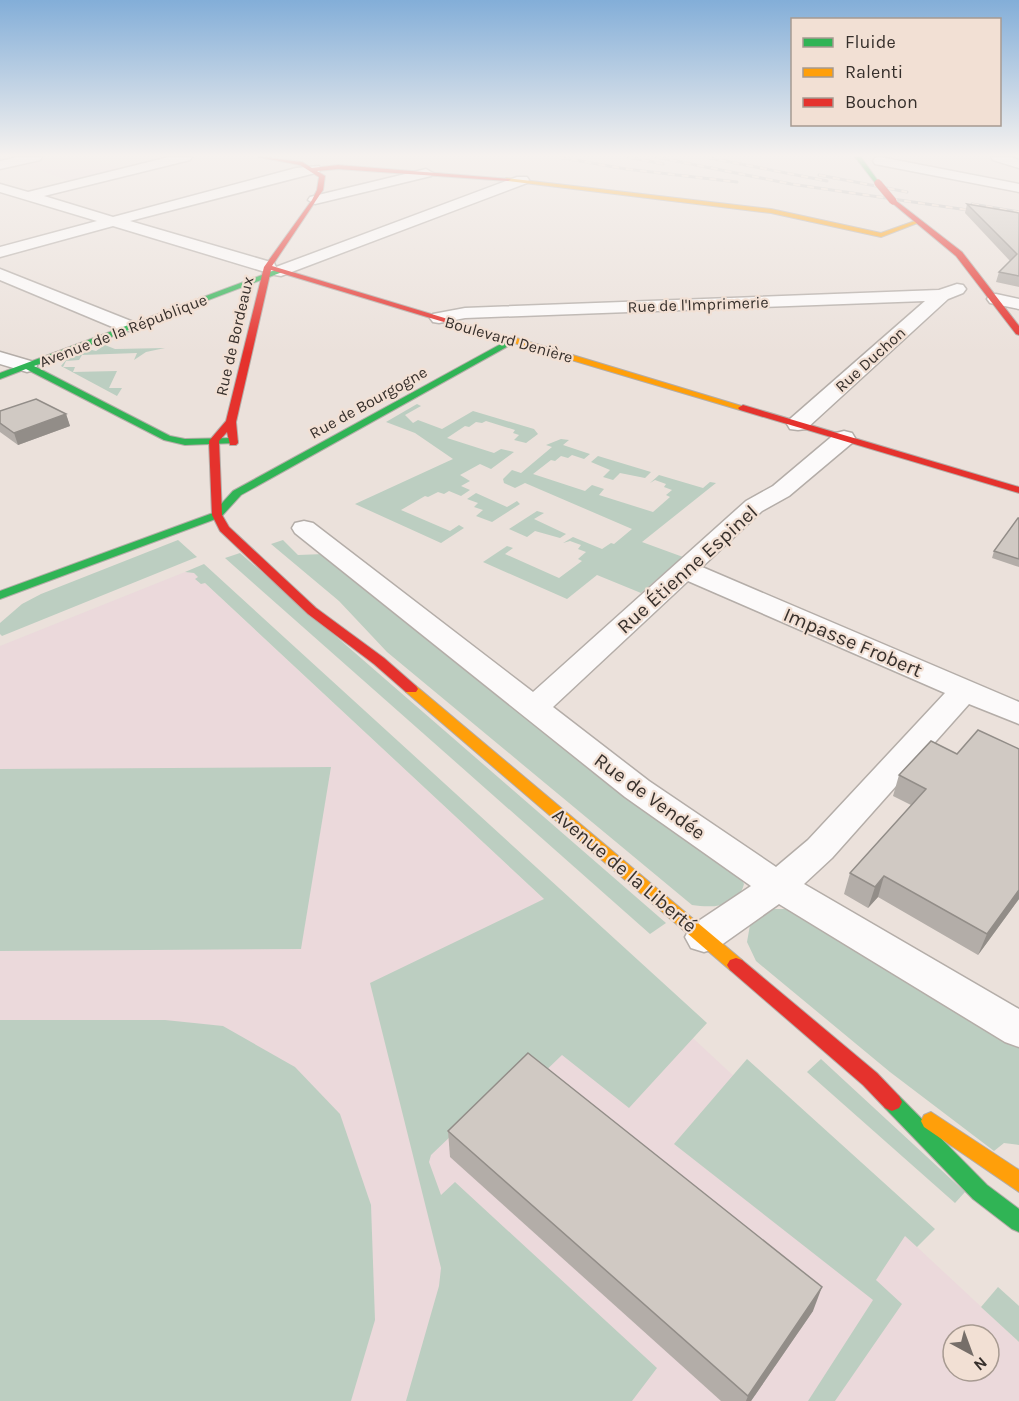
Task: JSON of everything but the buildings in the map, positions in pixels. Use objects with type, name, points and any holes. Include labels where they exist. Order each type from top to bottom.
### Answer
[{"type":"main road","name":"Rue de Bordeaux","points":[[231,422],[214,441],[233,447],[231,422],[271,272],[301,222]]},
{"type":"main road","points":[[823,222],[881,235],[916,222]]},
{"type":"main road","points":[[918,222],[945,241],[959,255],[996,299],[1000,309],[1019,332]]},
{"type":"main road","name":"Boulevard Denière","points":[[271,272],[515,340],[1019,490]]},
{"type":"main road","name":"Avenue de la République","points":[[0,376],[271,272]]},
{"type":"main road","name":"Rue de Bourgogne","points":[[217,515],[237,493],[515,340]]},
{"type":"main road","points":[[27,366],[167,438],[184,442],[214,441],[217,515]]},
{"type":"main road","points":[[0,595],[217,515],[236,513],[237,493],[233,475]]},
{"type":"main road","name":"Avenue de la Liberté","points":[[217,515],[224,529],[312,611],[379,661],[870,1079],[980,1192],[1019,1222]]},
{"type":"main road","name":"Avenue de la Liberté","points":[[346,619],[379,661]]},
{"type":"main road","name":"Avenue de la Liberté","points":[[870,1079],[1019,1182]]},
{"type":"street","points":[[0,252],[109,222]]},
{"type":"street","name":"Boulevard Denière","points":[[118,222],[271,272]]},
{"type":"street","name":"Avenue de la République","points":[[271,272],[406,222]]},
{"type":"street","points":[[0,274],[129,327]]},
{"type":"street","name":"Rue de l'Imprimerie","points":[[439,318],[476,313],[949,292]]},
{"type":"street","name":"Rue Duchon","points":[[798,424],[949,292]]},
{"type":"street","points":[[996,299],[1019,304]]},
{"type":"street","points":[[0,358],[27,366]]},
{"type":"street","name":"Rue Étienne Espinel","points":[[534,708],[754,506],[781,491],[844,438]]},
{"type":"street","name":"Rue de Vendée","points":[[304,528],[637,789],[778,886],[1019,1030]]},
{"type":"street","name":"Impasse Frobert","points":[[686,570],[1019,714]]},
{"type":"street","points":[[704,937],[778,886],[820,849],[964,691]]},
{"type":"shaded area","points":[[185,572],[194,573],[999,1323],[941,1323],[941,1383],[1001,1383],[1001,1325],[1019,1342],[1019,1401],[0,1401],[0,646]]},
{"type":"green space","points":[[105,345],[115,349],[165,348],[146,352],[134,360],[137,353],[82,355],[79,360],[66,361],[63,367],[75,367],[73,372],[117,371],[109,388],[122,388],[117,396],[61,366],[67,359],[92,350],[96,351]]},
{"type":"green space","points":[[417,404],[421,406],[405,415],[413,423],[418,420],[442,429],[473,411],[534,429],[538,434],[526,443],[514,440],[519,435],[513,433],[515,430],[486,421],[476,422],[469,427],[465,426],[447,438],[494,453],[501,449],[514,452],[491,469],[480,464],[460,475],[470,481],[461,486],[470,490],[461,496],[449,491],[444,494],[438,492],[428,497],[425,496],[401,510],[450,531],[459,525],[464,528],[441,543],[355,504],[453,459],[415,433],[386,422]]},
{"type":"green space","points":[[561,439],[569,440],[563,445],[590,454],[584,459],[572,455],[568,458],[561,456],[555,461],[551,460],[533,474],[585,491],[592,485],[604,489],[599,495],[653,512],[670,497],[666,495],[672,490],[664,487],[666,484],[655,480],[650,483],[659,475],[703,488],[710,482],[716,483],[642,542],[683,557],[641,593],[597,575],[567,599],[483,562],[507,546],[513,548],[505,554],[559,578],[582,561],[578,559],[586,552],[578,549],[581,545],[570,541],[563,543],[573,537],[602,549],[611,543],[614,544],[632,529],[525,483],[515,488],[504,483],[503,479],[512,470],[521,473],[552,447],[546,445]]},
{"type":"green space","points":[[598,456],[651,472],[645,478],[620,473],[613,480],[603,477],[610,470],[591,462]]},
{"type":"green space","points":[[476,493],[507,507],[517,501],[520,504],[492,522],[476,516],[483,510],[474,507],[478,503],[467,499]]},
{"type":"green space","points":[[537,511],[544,513],[534,519],[566,534],[560,538],[535,531],[527,537],[509,529]]},
{"type":"green space","points":[[178,540],[197,557],[2,636],[0,634],[0,623],[22,604],[41,594]]},
{"type":"green space","points":[[283,540],[298,555],[324,554],[739,875],[744,884],[741,892],[736,898],[723,905],[692,905],[387,652],[339,601],[271,544]]},
{"type":"green space","points":[[240,553],[666,923],[650,934],[225,558]]},
{"type":"green space","points":[[204,564],[707,1023],[629,1108],[562,1055],[534,1082],[519,1071],[431,1155],[429,1162],[441,1195],[455,1182],[657,1368],[632,1401],[406,1401],[439,1286],[441,1268],[370,983],[544,899],[205,583],[201,584],[195,579],[198,577],[194,573],[185,572]]},
{"type":"green space","points":[[331,767],[301,949],[0,951],[0,769]]},
{"type":"green space","points":[[774,909],[796,909],[1019,1045],[1019,1145],[1004,1143],[994,1151],[890,1072],[756,961],[747,942],[750,925]]},
{"type":"green space","points":[[0,1020],[165,1020],[223,1026],[295,1067],[340,1114],[371,1205],[375,1320],[351,1401],[0,1401]]},
{"type":"green space","points":[[747,1059],[935,1229],[917,1247],[905,1236],[876,1280],[902,1304],[835,1401],[808,1401],[873,1300],[674,1144]]},
{"type":"green space","points":[[821,1059],[965,1192],[955,1203],[807,1072]]},
{"type":"green space","points":[[998,1287],[1019,1306],[1019,1342],[1001,1323],[981,1307]]},
{"type":"traffic: fast","points":[[0,376],[281,271]]},
{"type":"traffic: fast","points":[[0,595],[217,515],[237,493],[515,340]]},
{"type":"traffic: fast","points":[[27,366],[167,438],[185,442],[233,441]]},
{"type":"traffic: fast","points":[[892,1102],[980,1192],[1019,1222]]},
{"type":"traffic: slow","points":[[823,222],[881,235],[916,222]]},
{"type":"traffic: slow","points":[[510,339],[743,408]]},
{"type":"traffic: slow","points":[[411,689],[736,965]]},
{"type":"traffic: slow","points":[[931,1121],[1019,1182]]},
{"type":"traffic: jam","points":[[233,443],[231,422],[268,267],[299,222]]},
{"type":"traffic: jam","points":[[920,222],[959,254],[1019,332]]},
{"type":"traffic: jam","points":[[268,267],[510,339]]},
{"type":"traffic: jam","points":[[743,408],[1019,490]]},
{"type":"traffic: jam","points":[[231,422],[214,441],[217,515],[224,529],[312,611],[379,661],[411,689]]},
{"type":"traffic: jam","points":[[736,965],[870,1079],[892,1102]]}]
